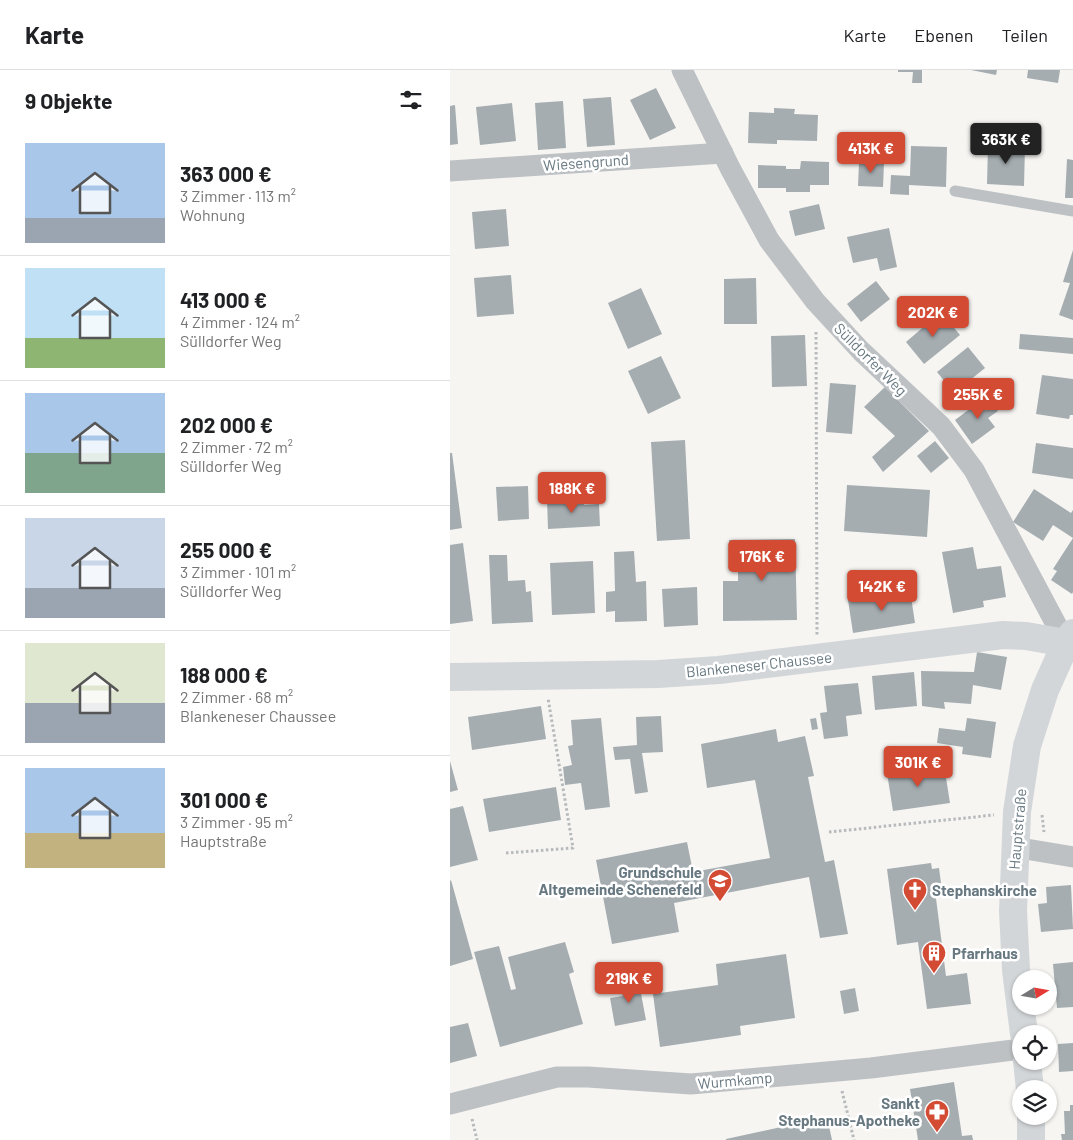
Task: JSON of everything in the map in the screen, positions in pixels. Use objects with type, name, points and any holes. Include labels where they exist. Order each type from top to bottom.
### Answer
[{"type":"main road","name":"Blankeneser Chaussee","points":[[450,677],[658,674],[719,670],[1003,635],[1071,640]]},
{"type":"main road","name":"Hauptstraße","points":[[1023,1025],[1014,945],[1014,847],[1027,746],[1045,690],[1071,640]]},
{"type":"main road","points":[[1030,1140],[1031,1125]]},
{"type":"street","name":"Sülldorfer Weg","points":[[682,70],[769,240],[815,301],[861,351],[941,426],[974,470],[1071,640]]},
{"type":"street","name":"Wiesengrund","points":[[450,172],[723,153]]},
{"type":"street","points":[[1014,847],[1073,857]]},
{"type":"street","name":"Wurmkamp","points":[[450,1104],[557,1077],[588,1077],[691,1084],[838,1071],[1012,1050]]},
{"type":"lane","points":[[955,191],[1073,212]]},
{"type":"path","points":[[815,301],[817,646]]},
{"type":"path","points":[[506,853],[573,848],[546,690]]},
{"type":"path","points":[[829,832],[999,814]]},
{"type":"path","points":[[838,1071],[854,1140]]},
{"type":"building","points":[[898,70],[922,70],[922,83],[912,83],[913,72],[898,72]]},
{"type":"building","points":[[971,70],[997,70],[996,75]]},
{"type":"building","points":[[1028,70],[1060,70],[1058,83],[1027,78]]},
{"type":"building","points":[[656,88],[676,128],[650,140],[630,100]]},
{"type":"building","points":[[611,97],[615,145],[587,147],[583,99]]},
{"type":"building","points":[[563,101],[566,148],[538,150],[535,103]]},
{"type":"building","points":[[512,103],[516,141],[480,145],[476,107]]},
{"type":"building","points":[[455,105],[458,144],[450,145],[450,106]]},
{"type":"building","points":[[774,108],[795,109],[794,114],[818,115],[817,141],[777,140],[777,144],[748,143],[749,112],[774,113]]},
{"type":"building","points":[[988,145],[1025,146],[1024,186],[987,184]]},
{"type":"building","points":[[911,146],[947,147],[946,187],[909,185],[909,195],[890,194],[891,175],[910,176]]},
{"type":"building","points":[[1067,159],[1073,160],[1073,198],[1065,198]]},
{"type":"building","points":[[801,161],[829,162],[829,185],[810,185],[810,192],[786,192],[786,188],[758,188],[758,165],[786,166],[786,169],[800,169]]},
{"type":"building","points":[[859,162],[884,163],[883,187],[858,186]]},
{"type":"building","points":[[819,204],[825,229],[795,236],[789,211]]},
{"type":"building","points":[[506,209],[509,246],[475,249],[472,212]]},
{"type":"building","points":[[889,228],[897,267],[880,271],[877,258],[853,263],[847,237]]},
{"type":"building","points":[[1073,250],[1073,320],[1059,315],[1070,283],[1063,282]]},
{"type":"building","points":[[511,275],[514,314],[477,317],[474,278]]},
{"type":"building","points":[[756,278],[757,324],[724,324],[724,279]]},
{"type":"building","points":[[876,281],[890,299],[861,322],[847,304]]},
{"type":"building","points":[[641,288],[662,334],[628,349],[608,303]]},
{"type":"building","points":[[941,312],[960,335],[924,364],[906,342]]},
{"type":"building","points":[[1020,334],[1073,338],[1073,354],[1019,349]]},
{"type":"building","points":[[805,335],[807,386],[772,387],[771,336]]},
{"type":"building","points":[[968,347],[985,368],[954,393],[937,372]]},
{"type":"building","points":[[661,356],[681,398],[648,414],[628,371]]},
{"type":"building","points":[[1042,375],[1073,379],[1073,415],[1070,415],[1069,419],[1036,414]]},
{"type":"building","points":[[830,383],[856,385],[852,434],[826,432]]},
{"type":"building","points":[[885,387],[929,431],[883,472],[872,457],[895,436],[864,407]]},
{"type":"building","points":[[987,396],[998,411],[988,418],[995,427],[972,444],[955,420]]},
{"type":"building","points":[[685,440],[690,539],[657,541],[651,442]]},
{"type":"building","points":[[935,441],[949,458],[931,473],[917,456]]},
{"type":"building","points":[[1036,443],[1073,448],[1073,479],[1032,473]]},
{"type":"building","points":[[450,453],[452,453],[462,528],[450,530]]},
{"type":"building","points":[[847,485],[930,490],[927,537],[844,531]]},
{"type":"building","points":[[528,486],[529,519],[498,521],[496,487]]},
{"type":"building","points":[[1034,489],[1071,513],[1073,510],[1073,538],[1053,525],[1043,541],[1013,522]]},
{"type":"building","points":[[584,497],[584,505],[599,504],[600,526],[548,529],[547,499]]},
{"type":"building","points":[[1073,538],[1072,594],[1051,580],[1057,571],[1053,569]]},
{"type":"building","points":[[795,539],[797,620],[723,621],[723,581],[738,581],[738,555],[729,555],[729,540]]},
{"type":"building","points":[[463,543],[473,621],[450,624],[450,545]]},
{"type":"building","points":[[973,547],[977,569],[1001,566],[1006,597],[983,601],[984,607],[953,613],[942,552]]},
{"type":"building","points":[[634,551],[636,582],[646,581],[647,621],[615,622],[615,611],[606,612],[606,592],[615,591],[614,552]]},
{"type":"building","points":[[489,555],[507,555],[508,581],[525,580],[526,592],[531,591],[533,622],[492,624]]},
{"type":"building","points":[[593,561],[595,613],[552,615],[550,563]]},
{"type":"building","points":[[697,587],[698,625],[664,627],[662,589]]},
{"type":"building","points":[[910,590],[915,623],[853,633],[848,600]]},
{"type":"building","points":[[977,652],[1007,657],[1001,690],[973,685],[971,704],[944,702],[945,709],[922,706],[921,671],[974,672]]},
{"type":"building","points":[[914,672],[917,706],[875,710],[872,676]]},
{"type":"building","points":[[858,683],[862,714],[846,716],[848,736],[824,739],[820,713],[827,712],[824,686]]},
{"type":"building","points":[[541,706],[546,739],[472,750],[468,717]]},
{"type":"building","points":[[661,716],[663,752],[642,753],[648,792],[635,794],[630,759],[615,760],[613,747],[637,745],[636,717]]},
{"type":"building","points":[[601,718],[610,807],[585,810],[581,783],[565,785],[563,767],[572,765],[568,746],[573,745],[571,720]]},
{"type":"building","points":[[816,718],[818,729],[812,730],[810,719]]},
{"type":"building","points":[[967,718],[996,722],[991,758],[962,754],[963,747],[937,743],[939,728],[965,731]]},
{"type":"building","points":[[776,729],[778,742],[805,736],[814,776],[808,777],[825,862],[834,860],[848,934],[820,938],[809,877],[674,903],[679,932],[612,944],[596,860],[687,842],[693,872],[770,858],[755,780],[707,788],[701,744]]},
{"type":"building","points":[[450,761],[458,790],[450,792]]},
{"type":"building","points":[[944,765],[950,803],[893,811],[887,773]]},
{"type":"building","points":[[556,787],[561,820],[489,832],[483,799]]},
{"type":"building","points":[[463,806],[478,860],[450,867],[450,809]]},
{"type":"building","name":"Stephanskirche","points":[[931,863],[932,869],[939,868],[941,883],[934,883],[946,976],[967,973],[971,1004],[927,1009],[918,942],[897,945],[887,869]]},
{"type":"building","points":[[450,881],[473,959],[450,966]]},
{"type":"building","points":[[1071,885],[1073,929],[1041,932],[1038,904],[1047,903],[1046,887]]},
{"type":"building","points":[[565,942],[574,972],[569,974],[583,1024],[500,1047],[474,952],[499,946],[511,990],[516,989],[508,957]]},
{"type":"building","points":[[786,954],[795,1018],[740,1026],[741,1035],[660,1047],[653,994],[718,985],[716,964]]},
{"type":"building","points":[[1073,962],[1073,1007],[1058,1008],[1058,970],[1054,970],[1053,964]]},
{"type":"building","points":[[638,978],[646,1020],[615,1026],[610,998],[623,996],[620,982]]},
{"type":"building","points":[[855,988],[859,1011],[844,1014],[840,991]]},
{"type":"building","points":[[468,1023],[477,1056],[450,1063],[450,1027]]},
{"type":"building","points":[[1073,1043],[1073,1071],[1059,1072],[1058,1044]]},
{"type":"building","points":[[954,1082],[962,1136],[972,1135],[973,1140],[918,1140],[910,1089]]},
{"type":"building","points":[[1070,1105],[1073,1105],[1073,1140],[1062,1140],[1061,1134],[1065,1134],[1064,1111],[1070,1111]]},
{"type":"building","points":[[827,1117],[832,1140],[726,1140],[726,1139]]},
{"type":"place","name":"Grundschule Altgemeinde Schenefeld","points":[[720,902]]},
{"type":"place","name":"Stephanskirche","points":[[915,911]]},
{"type":"place","name":"Pfarrhaus","points":[[934,974]]},
{"type":"place","name":"Sankt Stephanus-Apotheke","points":[[937,1133]]}]
